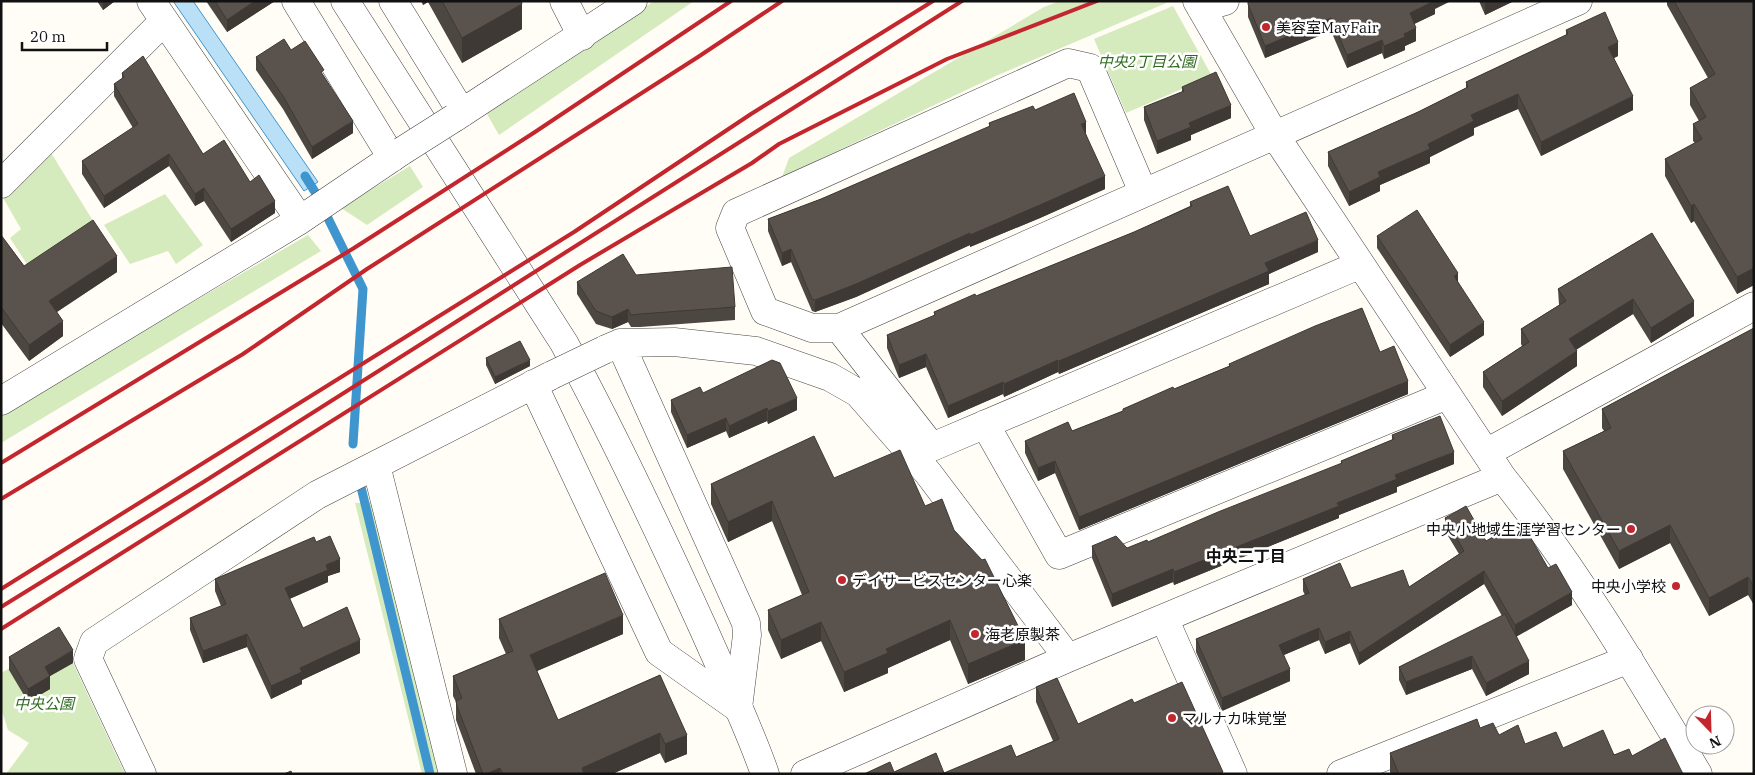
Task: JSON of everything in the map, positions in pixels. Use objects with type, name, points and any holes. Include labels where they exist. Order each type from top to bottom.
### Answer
[{"type":"street","points":[[296,1],[397,154]]},
{"type":"street","points":[[345,1],[568,351],[642,493],[738,708],[765,774]]},
{"type":"street","points":[[394,1],[458,116]]},
{"type":"street","points":[[564,1],[582,36]]},
{"type":"street","points":[[1,401],[315,210],[397,154],[582,36],[633,1]]},
{"type":"street","points":[[1143,192],[1090,68],[1068,63],[736,213],[730,228],[765,311],[812,328],[839,328],[1578,1]]},
{"type":"street","points":[[1208,4],[1274,134],[1502,477],[1528,510],[1629,658],[1698,774]]},
{"type":"street","points":[[1,184],[158,11],[315,210]]},
{"type":"street","points":[[839,328],[932,447],[1359,264]]},
{"type":"street","points":[[1486,453],[1754,306]]},
{"type":"street","points":[[142,774],[88,659],[94,642],[317,496],[612,346],[674,342],[756,351],[830,377],[858,394],[928,473],[1068,658]]},
{"type":"street","points":[[612,346],[746,623],[747,635],[738,708]]},
{"type":"street","points":[[542,380],[659,652],[738,708]]},
{"type":"street","points":[[985,424],[1059,554],[1447,395]]},
{"type":"street","points":[[365,471],[453,774]]},
{"type":"street","points":[[805,774],[1068,658],[1502,477]]},
{"type":"street","points":[[1164,618],[1234,774]]},
{"type":"street","points":[[1341,774],[1629,658]]},
{"type":"green space","points":[[654,1],[694,1],[499,135],[487,114]]},
{"type":"green space","points":[[1060,1],[1171,1],[998,75],[782,177],[789,158],[1044,7]]},
{"type":"green space","name":"中央2丁目公園","points":[[1173,6],[1212,76],[1126,113],[1094,39]]},
{"type":"green space","points":[[48,148],[95,224],[30,269],[10,238],[21,229],[2,196]]},
{"type":"green space","points":[[410,166],[423,187],[367,225],[341,208]]},
{"type":"green space","points":[[165,194],[203,245],[176,264],[168,251],[130,264],[104,225]]},
{"type":"green space","points":[[308,235],[321,251],[1,443],[1,414]]},
{"type":"green space","points":[[373,502],[444,774],[422,774],[355,503]]},
{"type":"green space","name":"中央公園","points":[[66,637],[73,663],[125,774],[6,774],[29,743],[8,730],[1,708],[1,673]]},
{"type":"water","points":[[173,1],[193,1],[318,182],[304,191]]},
{"type":"building","points":[[215,1],[255,1],[227,20]]},
{"type":"building","points":[[442,1],[521,1],[522,4],[462,38]]},
{"type":"building","points":[[1248,1],[1434,1],[1410,13],[1416,28],[1404,34],[1405,37],[1384,46],[1382,40],[1347,55],[1331,18],[1265,46]]},
{"type":"building","points":[[1674,1],[1754,1],[1754,268],[1737,277],[1694,204],[1691,206],[1665,159],[1702,139],[1693,124],[1706,117],[1690,88],[1715,74]]},
{"type":"building","points":[[1605,12],[1618,42],[1608,47],[1633,96],[1541,142],[1518,94],[1471,115],[1474,121],[1428,144],[1430,149],[1378,172],[1380,177],[1349,192],[1328,152],[1418,112],[1468,87],[1466,82],[1568,34],[1566,30]]},
{"type":"building","points":[[284,39],[291,50],[305,41],[324,70],[321,72],[353,121],[312,147],[283,96],[256,57]]},
{"type":"building","points":[[143,56],[203,154],[224,140],[250,182],[259,175],[275,201],[231,229],[204,188],[195,194],[169,154],[104,196],[82,161],[138,124],[114,84],[124,77],[122,73]]},
{"type":"building","points":[[1216,72],[1231,105],[1189,123],[1191,127],[1157,141],[1144,107],[1184,91],[1182,87]]},
{"type":"building","points":[[1074,93],[1086,122],[1081,124],[1105,176],[856,284],[815,300],[812,299],[791,249],[782,253],[768,219],[821,199],[990,126],[989,123],[1033,106],[1035,110]]},
{"type":"building","points":[[1228,186],[1250,236],[1306,212],[1318,240],[1265,263],[1269,271],[1059,361],[1004,384],[1003,382],[948,406],[926,354],[899,365],[887,335],[935,315],[934,312],[975,294],[976,296],[1134,232],[1192,206],[1190,202]]},
{"type":"building","points":[[1417,210],[1458,273],[1454,276],[1484,322],[1450,345],[1377,236]]},
{"type":"building","points":[[93,220],[117,256],[49,301],[63,321],[29,345],[1,307],[1,235],[24,266]]},
{"type":"building","points":[[1652,233],[1694,301],[1651,328],[1633,299],[1569,339],[1577,351],[1502,401],[1483,372],[1529,342],[1521,329],[1566,301],[1558,289]]},
{"type":"building","points":[[623,254],[636,275],[732,267],[735,307],[631,315],[628,309],[612,317],[596,311],[577,282]]},
{"type":"building","points":[[1362,308],[1380,352],[1394,346],[1408,381],[1079,517],[1055,461],[1038,468],[1025,441],[1068,422],[1072,431],[1123,411],[1123,409],[1173,387],[1174,389],[1230,366],[1229,364],[1315,326]]},
{"type":"building","points":[[1754,328],[1754,587],[1748,577],[1709,598],[1670,525],[1619,551],[1563,451],[1611,428],[1602,409]]},
{"type":"building","points":[[520,341],[530,360],[495,377],[486,358]]},
{"type":"building","points":[[772,360],[780,363],[797,398],[768,411],[767,408],[729,426],[726,418],[687,435],[671,400],[700,387],[703,393]]},
{"type":"building","points":[[1440,416],[1454,452],[1395,475],[1397,479],[1337,503],[1339,506],[1174,572],[1173,569],[1112,594],[1092,546],[1116,536],[1127,548],[1147,540],[1148,542],[1342,463],[1341,461],[1394,439],[1392,435]]},
{"type":"building","points":[[814,436],[834,478],[900,450],[925,506],[942,499],[954,530],[982,560],[985,559],[1025,640],[968,664],[950,620],[886,649],[888,653],[844,672],[821,622],[781,640],[768,610],[809,592],[772,501],[728,522],[711,484]]},
{"type":"building","points":[[1466,506],[1486,541],[1521,521],[1548,568],[1556,564],[1572,592],[1515,625],[1484,571],[1359,653],[1350,631],[1325,642],[1319,628],[1279,645],[1290,669],[1222,698],[1196,639],[1309,593],[1303,579],[1340,563],[1351,588],[1403,570],[1409,587],[1464,551],[1445,518]]},
{"type":"building","points":[[330,536],[340,559],[326,565],[328,570],[285,588],[303,628],[347,607],[360,640],[300,668],[302,672],[271,686],[247,634],[203,651],[190,618],[226,604],[215,579],[314,537],[316,542]]},
{"type":"building","points":[[605,573],[623,615],[530,655],[558,720],[660,675],[687,735],[665,744],[660,733],[582,768],[584,774],[503,774],[500,768],[483,774],[457,706],[456,701],[462,698],[453,676],[513,651],[499,619]]},
{"type":"building","points":[[1505,614],[1529,661],[1486,683],[1472,656],[1406,682],[1399,667]]},
{"type":"building","points":[[59,627],[73,650],[45,667],[50,676],[28,689],[9,657]]},
{"type":"building","points":[[1057,678],[1078,724],[1132,699],[1134,703],[1182,682],[1223,772],[1218,774],[864,774],[890,762],[894,772],[936,753],[944,773],[1011,745],[1016,757],[1059,739],[1036,687]]},
{"type":"building","points":[[1477,719],[1480,728],[1493,723],[1499,735],[1518,725],[1525,744],[1556,732],[1563,748],[1603,730],[1614,755],[1629,749],[1632,756],[1665,738],[1683,774],[1399,774],[1390,753]]},
{"type":"waterway","points":[[305,176],[315,192],[363,289],[353,444]]},
{"type":"waterway","points":[[361,487],[430,774]]},
{"type":"railway","points":[[1,463],[354,248],[535,132],[731,1]]},
{"type":"railway","points":[[1,499],[243,354],[367,269],[782,1]]},
{"type":"railway","points":[[1,589],[574,232],[751,114],[933,1]]},
{"type":"railway","points":[[1,607],[205,481],[962,1]]},
{"type":"railway","points":[[1,629],[580,265],[752,163],[779,144],[947,59],[1097,1]]},
{"type":"place","name":"美容室MayFair","points":[[1266,27]]},
{"type":"place","name":"中央小地域生涯学習センター","points":[[1631,529]]},
{"type":"place","name":"デイサービスセンター心楽","points":[[842,580]]},
{"type":"place","name":"中央小学校","points":[[1676,586]]},
{"type":"place","name":"海老原製茶","points":[[975,634]]},
{"type":"place","name":"マルナカ味覚堂","points":[[1172,718]]},
{"type":"district","name":"中央二丁目","points":[[1246,556]]}]
